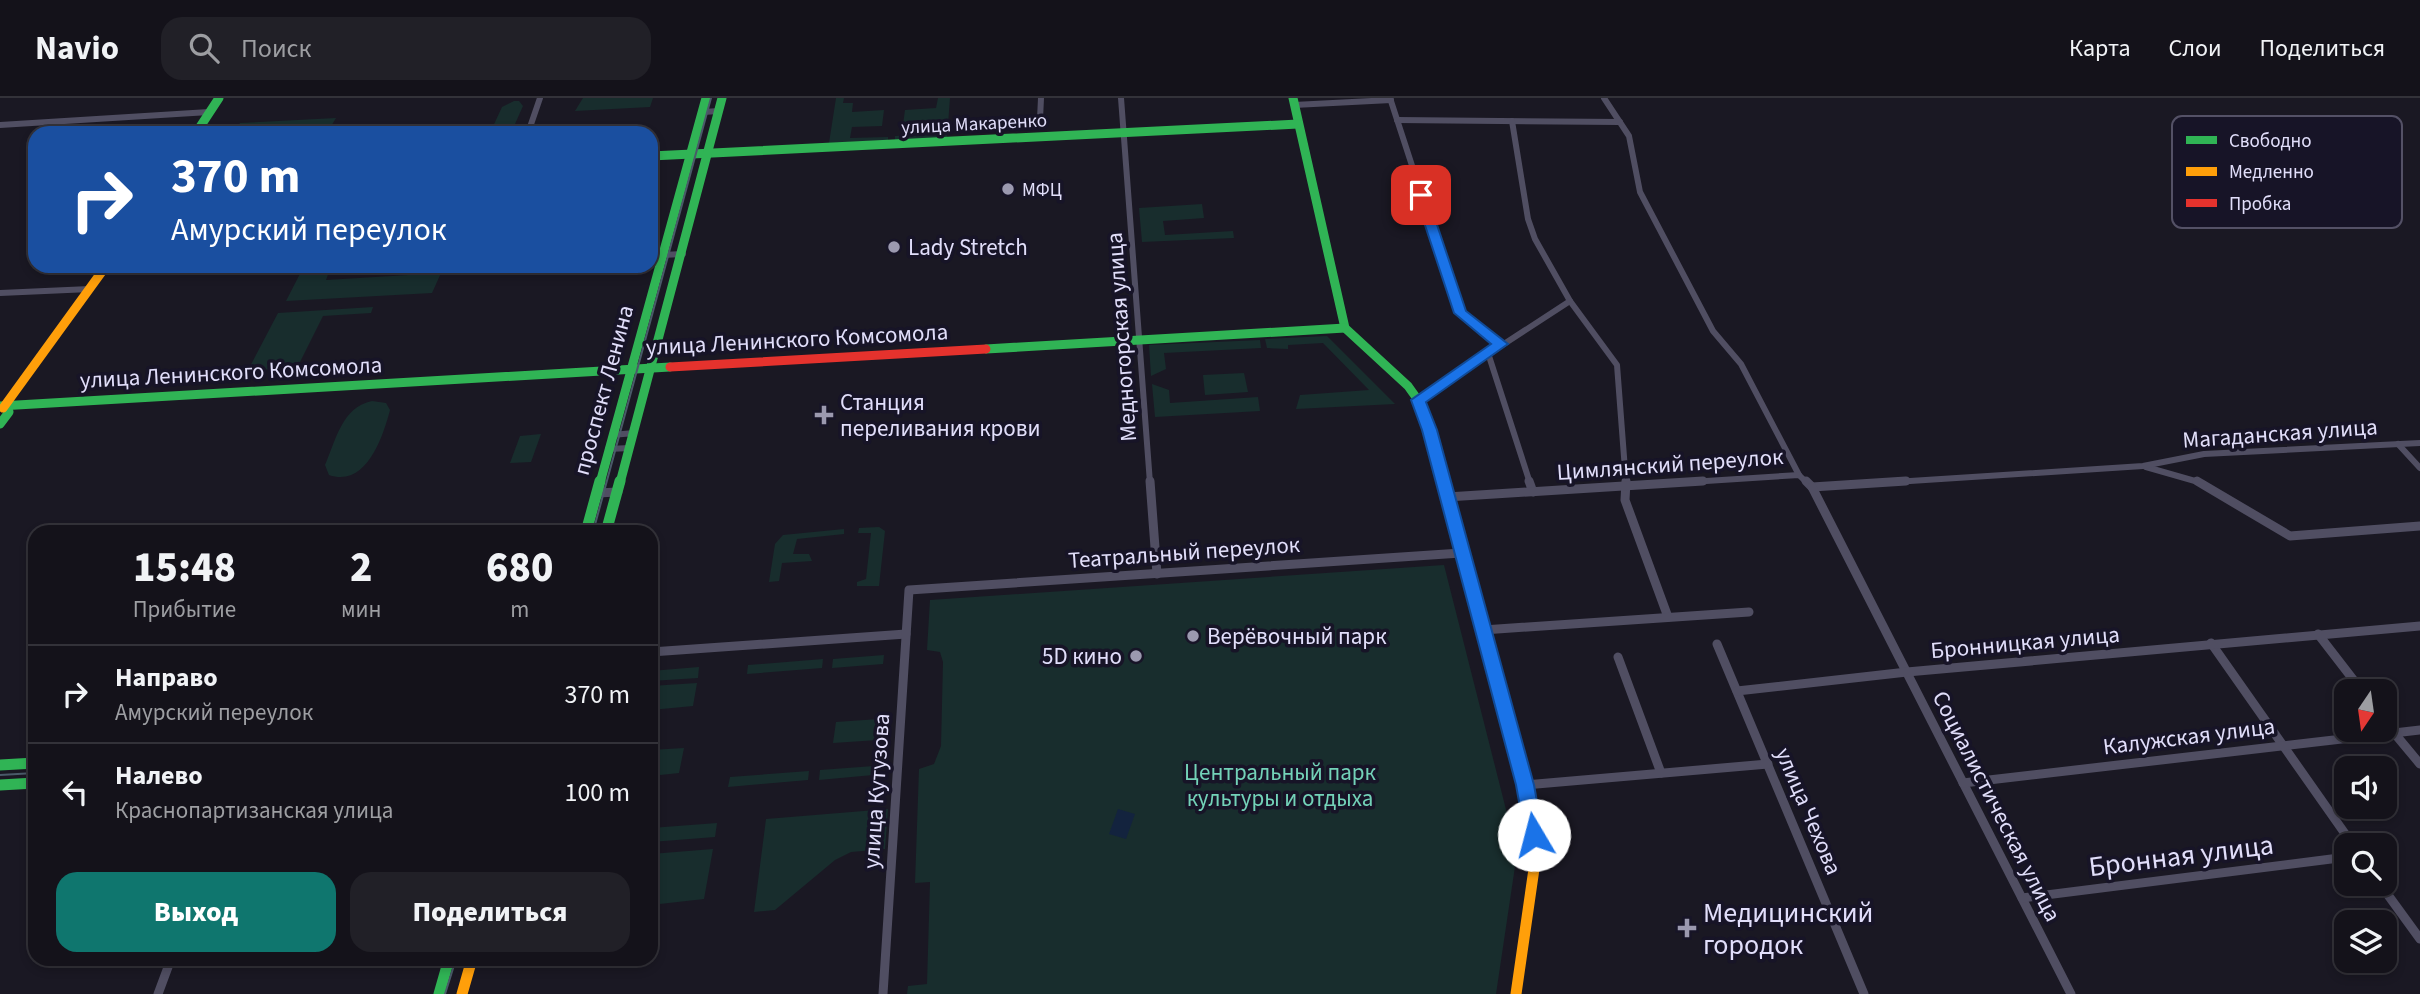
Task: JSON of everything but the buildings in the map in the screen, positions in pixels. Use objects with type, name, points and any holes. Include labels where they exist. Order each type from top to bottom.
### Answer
[{"type":"main road","points":[[200,126],[219,98]]},
{"type":"main road","name":"проспект Ленина","points":[[658,269],[706,98]]},
{"type":"main road","name":"проспект Ленина","points":[[609,525],[683,254],[722,98]]},
{"type":"main road","points":[[1293,101],[1345,328],[1408,386],[1418,400],[1430,430],[1525,785],[1532,815],[1536,855],[1516,994]]},
{"type":"main road","name":"улица Макаренко","points":[[658,156],[1298,124]]},
{"type":"main road","points":[[0,425],[9,412],[2,407],[101,273]]},
{"type":"main road","name":"проспект Ленина","points":[[589,525],[657,273]]},
{"type":"main road","name":"улица Ленинского Комсомола","points":[[2,407],[1345,328]]},
{"type":"main road","points":[[0,765],[28,763]]},
{"type":"main road","points":[[0,785],[28,783]]},
{"type":"main road","points":[[439,994],[447,966]]},
{"type":"main road","points":[[462,994],[470,966]]},
{"type":"street","points":[[530,126],[540,98]]},
{"type":"street","points":[[1040,119],[1041,98]]},
{"type":"street","name":"Медногорская улица","points":[[1121,98],[1157,573]]},
{"type":"street","points":[[1604,98],[1629,138],[1634,174],[1640,192],[1713,331],[1741,364],[1799,475]]},
{"type":"street","points":[[1293,101],[1390,99],[1460,313],[1501,344]]},
{"type":"street","points":[[703,112],[719,111]]},
{"type":"street","points":[[0,125],[209,112]]},
{"type":"street","points":[[1397,120],[1620,122]]},
{"type":"street","points":[[1512,121],[1528,219],[1541,253],[1570,301],[1617,365],[1625,500],[1668,617]]},
{"type":"street","points":[[662,255],[683,254]]},
{"type":"street","points":[[0,293],[90,289]]},
{"type":"street","points":[[1418,400],[1570,301]]},
{"type":"street","points":[[1488,353],[1532,492]]},
{"type":"street","points":[[612,435],[634,433]]},
{"type":"street","name":"Магаданская улица","points":[[2143,466],[2204,454],[2420,443]]},
{"type":"street","points":[[2398,444],[2420,468]]},
{"type":"street","points":[[608,449],[630,448]]},
{"type":"street","points":[[2143,466],[2201,482],[2290,536],[2420,526]]},
{"type":"street","name":"Цимлянский переулок","points":[[1447,498],[1799,475],[1812,487],[2143,466]]},
{"type":"street","name":"Социалистическая улица","points":[[1812,487],[2071,994]]},
{"type":"street","points":[[597,493],[618,492]]},
{"type":"street","name":"Театральный переулок","points":[[909,590],[1461,553]]},
{"type":"street","name":"улица Кутузова","points":[[883,994],[909,590]]},
{"type":"street","points":[[1483,630],[1749,612]]},
{"type":"street","name":"Бронницкая улица","points":[[1737,691],[2211,643],[2420,626]]},
{"type":"street","points":[[658,652],[906,634]]},
{"type":"street","points":[[2318,634],[2353,679]]},
{"type":"street","points":[[2211,643],[2345,833]]},
{"type":"street","name":"улица Чехова","points":[[1717,644],[1864,994]]},
{"type":"street","points":[[1618,657],[1661,773]]},
{"type":"street","name":"Калужская улица","points":[[2398,732],[2420,730]]},
{"type":"street","name":"Калужская улица","points":[[1963,783],[2334,738]]},
{"type":"street","points":[[2398,738],[2420,764]]},
{"type":"street","points":[[1525,785],[1768,764]]},
{"type":"street","name":"Бронная улица","points":[[2022,898],[2334,859]]},
{"type":"street","points":[[2389,896],[2420,939]]},
{"type":"street","points":[[158,994],[168,966]]},
{"type":"green space","points":[[583,98],[653,98],[650,107],[575,111]]},
{"type":"green space","points":[[836,98],[844,98],[843,103],[853,103],[852,112],[884,110],[882,126],[852,127],[850,138],[888,137],[888,140],[829,143]]},
{"type":"green space","points":[[938,98],[950,98],[947,138],[895,140],[895,136],[933,134],[934,124],[903,125],[905,110],[936,108]]},
{"type":"green space","points":[[514,101],[519,101],[523,106],[514,126],[493,126],[502,107]]},
{"type":"green space","points":[[336,118],[331,126],[238,126],[240,123]]},
{"type":"green space","points":[[1202,204],[1204,218],[1163,221],[1165,235],[1233,231],[1234,238],[1142,242],[1139,208]]},
{"type":"green space","points":[[300,273],[328,273],[326,280],[441,273],[432,293],[286,301]]},
{"type":"green space","points":[[373,307],[371,313],[323,316],[300,362],[246,374],[278,313]]},
{"type":"green space","points":[[1327,336],[1395,404],[1296,409],[1300,395],[1369,390],[1323,343],[1288,345],[1288,349],[1267,348],[1265,339]]},
{"type":"green space","points":[[1260,340],[1261,348],[1164,353],[1166,369],[1151,376],[1149,345]]},
{"type":"green space","points":[[1244,373],[1248,392],[1205,395],[1203,375]]},
{"type":"green space","points":[[1152,384],[1169,390],[1170,403],[1258,397],[1260,411],[1155,417]]},
{"type":"green space","points":[[372,401],[386,403],[390,410],[371,458],[353,474],[342,477],[329,475],[325,465],[341,426],[354,410]]},
{"type":"green space","points":[[541,434],[531,462],[510,463],[520,436]]},
{"type":"green space","points":[[879,527],[885,531],[879,586],[857,586],[857,582],[866,579],[871,533],[858,533],[859,528]]},
{"type":"green space","points":[[844,529],[844,534],[797,539],[793,554],[809,554],[812,561],[782,563],[779,581],[769,582],[775,544],[783,535]]},
{"type":"green space","name":"Центральный парк культуры и отдыха","points":[[1444,565],[1517,853],[1496,994],[907,994],[908,986],[927,984],[930,882],[915,883],[919,769],[934,764],[941,746],[943,662],[940,652],[927,650],[930,600]]},
{"type":"green space","points":[[884,655],[883,664],[832,668],[833,659]]},
{"type":"green space","points":[[823,659],[822,668],[747,674],[748,665]]},
{"type":"green space","points":[[699,667],[698,678],[658,681],[658,670]]},
{"type":"green space","points":[[697,683],[693,706],[658,709],[658,686]]},
{"type":"green space","points":[[879,719],[878,740],[833,743],[836,722]]},
{"type":"green space","points":[[684,748],[679,773],[658,775],[658,750]]},
{"type":"green space","points":[[874,766],[873,775],[819,780],[820,770]]},
{"type":"green space","points":[[809,771],[808,780],[728,787],[730,777]]},
{"type":"green space","points":[[888,809],[885,849],[851,852],[835,860],[775,910],[754,912],[766,819]]},
{"type":"green space","points":[[717,823],[715,837],[658,841],[658,827]]},
{"type":"green space","points":[[713,849],[704,899],[658,904],[658,853]]},
{"type":"water","points":[[1118,809],[1135,814],[1126,839],[1109,834]]},
{"type":"tram line","points":[[595,525],[711,98]]},
{"type":"tram line","points":[[0,775],[28,773]]},
{"type":"tram line","points":[[445,994],[454,966]]},
{"type":"traffic: fast","points":[[201,126],[219,98]]},
{"type":"traffic: fast","points":[[658,272],[706,98]]},
{"type":"traffic: fast","points":[[608,525],[650,376],[722,98]]},
{"type":"traffic: fast","points":[[1293,98],[1345,328],[1408,386],[1418,400],[1430,430],[1501,695]]},
{"type":"traffic: fast","points":[[658,156],[1298,124]]},
{"type":"traffic: fast","points":[[588,525],[658,273]]},
{"type":"traffic: fast","points":[[986,349],[1345,328]]},
{"type":"traffic: fast","points":[[0,406],[670,367]]},
{"type":"traffic: fast","points":[[0,424],[9,412],[7,406]]},
{"type":"traffic: fast","points":[[0,765],[28,763]]},
{"type":"traffic: fast","points":[[0,785],[28,783]]},
{"type":"traffic: fast","points":[[439,994],[447,966]]},
{"type":"traffic: slow","points":[[3,408],[101,273]]},
{"type":"traffic: slow","points":[[1501,695],[1532,815],[1536,855],[1516,994]]},
{"type":"traffic: slow","points":[[462,994],[470,966]]},
{"type":"traffic: jam","points":[[670,367],[986,349]]},
{"type":"place","name":"МФЦ","points":[[1008,189]]},
{"type":"place","name":"Lady Stretch","points":[[894,247]]},
{"type":"place","name":"Станция переливания крови","points":[[824,415]]},
{"type":"place","name":"Верёвочный парк","points":[[1193,636]]},
{"type":"place","name":"5D кино","points":[[1136,656]]},
{"type":"place","name":"Медицинский городок","points":[[1687,928]]},
{"type":"route","points":[[1421,195],[1460,313],[1501,344],[1418,400],[1430,430],[1525,785],[1534,835]]}]
